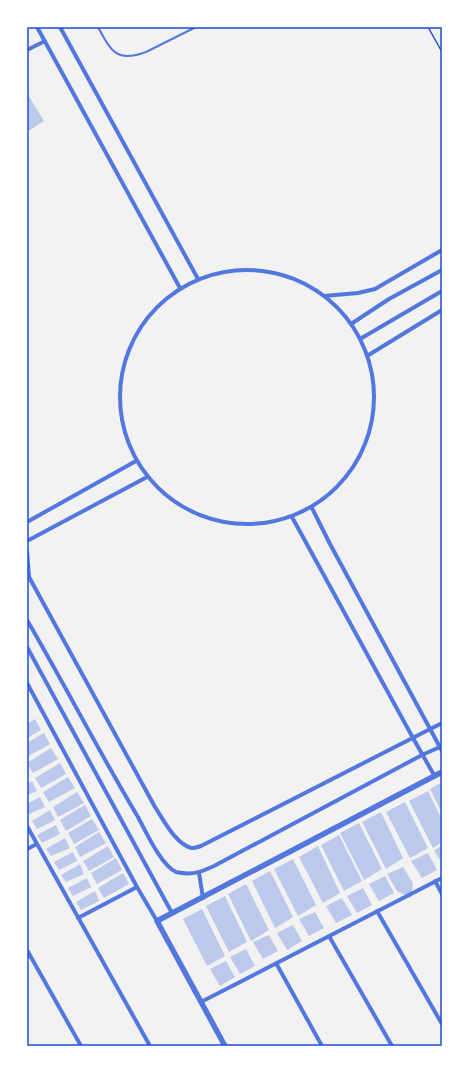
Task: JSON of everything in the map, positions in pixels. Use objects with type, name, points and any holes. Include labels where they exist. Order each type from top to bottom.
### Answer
[{"type":"street","points":[[37,27],[180,288]]},
{"type":"street","points":[[60,27],[198,279]]},
{"type":"street","points":[[27,50],[45,41]]},
{"type":"street","points":[[324,296],[358,293],[375,289],[442,250]]},
{"type":"street","points":[[230,270],[263,271],[296,279],[324,296],[351,324],[360,339],[367,356],[373,384],[373,413],[366,442],[353,468],[335,490],[312,508],[292,517],[261,525],[229,524],[198,516],[170,499],[146,477],[136,461],[124,431],[119,398],[123,366],[135,335],[155,308],[180,288],[198,279],[230,270]]},
{"type":"street","points":[[351,324],[389,299],[442,270]]},
{"type":"street","points":[[360,339],[442,291]]},
{"type":"street","points":[[367,356],[442,310]]},
{"type":"street","points":[[27,522],[136,461]]},
{"type":"street","points":[[27,541],[146,477]]},
{"type":"street","points":[[27,620],[120,787],[159,853],[167,864],[176,872],[189,874],[199,873],[422,755],[441,748],[312,508]]},
{"type":"street","points":[[292,517],[434,776]]},
{"type":"street","points":[[27,551],[29,576],[155,807],[176,837],[185,846],[192,848],[201,846],[442,723]]},
{"type":"street","points":[[27,647],[172,913]]},
{"type":"street","points":[[27,683],[225,1046]]},
{"type":"street","points":[[157,921],[442,772]]},
{"type":"street","points":[[27,826],[150,1046]]},
{"type":"street","points":[[27,849],[37,844]]},
{"type":"street","points":[[199,873],[203,898]]},
{"type":"street","points":[[201,1002],[442,878]]},
{"type":"street","points":[[435,881],[442,894]]},
{"type":"street","points":[[78,918],[137,887]]},
{"type":"street","points":[[376,911],[442,1024]]},
{"type":"street","points":[[329,936],[392,1046]]},
{"type":"street","points":[[27,950],[81,1046]]},
{"type":"street","points":[[276,963],[322,1046]]},
{"type":"lane","points":[[98,27],[110,48],[122,56],[129,57],[146,52],[196,27]]},
{"type":"path","points":[[428,27],[442,52]]},
{"type":"building","points":[[27,93],[44,121],[27,132]]},
{"type":"building","points":[[35,719],[41,730],[27,738],[27,724]]},
{"type":"building","points":[[44,733],[50,744],[27,757],[27,743]]},
{"type":"building","points":[[51,748],[58,759],[33,773],[27,763]]},
{"type":"building","points":[[60,763],[66,774],[41,788],[35,778]]},
{"type":"building","points":[[68,777],[75,788],[49,802],[43,792]]},
{"type":"building","points":[[32,781],[37,791],[27,795],[27,784]]},
{"type":"building","points":[[442,782],[442,813],[430,789]]},
{"type":"building","points":[[428,791],[442,820],[442,842],[433,848],[409,801]]},
{"type":"building","points":[[77,792],[84,803],[58,817],[53,807]]},
{"type":"building","points":[[40,797],[45,807],[27,815],[27,804]]},
{"type":"building","points":[[405,802],[428,848],[410,858],[386,812]]},
{"type":"building","points":[[85,805],[91,816],[66,831],[60,820]]},
{"type":"building","points":[[50,810],[55,820],[37,829],[32,821]]},
{"type":"building","points":[[381,812],[403,858],[386,869],[362,822]]},
{"type":"building","points":[[92,819],[99,830],[74,844],[68,833]]},
{"type":"building","points":[[359,823],[382,869],[364,880],[340,833]]},
{"type":"building","points":[[56,825],[60,834],[42,843],[37,835]]},
{"type":"building","points":[[99,832],[106,843],[80,857],[75,847]]},
{"type":"building","points":[[339,835],[362,881],[344,891],[321,845]]},
{"type":"building","points":[[65,838],[70,848],[51,856],[46,849]]},
{"type":"building","points":[[108,846],[114,857],[89,871],[83,861]]},
{"type":"building","points":[[318,846],[340,893],[323,903],[299,857]]},
{"type":"building","points":[[442,846],[442,864],[434,850]]},
{"type":"building","points":[[73,852],[77,861],[59,870],[54,862]]},
{"type":"building","points":[[428,853],[437,870],[422,878],[411,861]]},
{"type":"building","points":[[116,858],[122,870],[97,884],[91,873]]},
{"type":"building","points":[[293,859],[316,905],[298,916],[274,869]]},
{"type":"building","points":[[80,864],[84,874],[66,882],[61,875]]},
{"type":"building","points":[[403,867],[413,883],[411,898],[397,891],[387,874]]},
{"type":"building","points":[[270,871],[293,917],[275,928],[252,881]]},
{"type":"building","points":[[123,873],[129,884],[104,898],[98,888]]},
{"type":"building","points":[[385,876],[394,893],[379,901],[369,884]]},
{"type":"building","points":[[87,878],[91,887],[73,896],[68,888]]},
{"type":"building","points":[[246,884],[269,930],[251,941],[228,894]]},
{"type":"building","points":[[363,888],[372,905],[357,913],[347,896]]},
{"type":"building","points":[[95,891],[99,901],[81,910],[76,902]]},
{"type":"building","points":[[225,896],[247,942],[229,952],[206,906]]},
{"type":"building","points":[[342,898],[352,915],[336,923],[326,906]]},
{"type":"building","points":[[202,909],[225,956],[207,966],[183,919]]},
{"type":"building","points":[[315,912],[324,928],[309,936],[299,919]]},
{"type":"building","points":[[293,925],[302,941],[287,950],[277,933]]},
{"type":"building","points":[[269,935],[278,951],[263,959],[253,942]]},
{"type":"building","points":[[246,949],[255,966],[240,974],[230,957]]},
{"type":"building","points":[[226,961],[235,977],[220,986],[210,969]]}]
